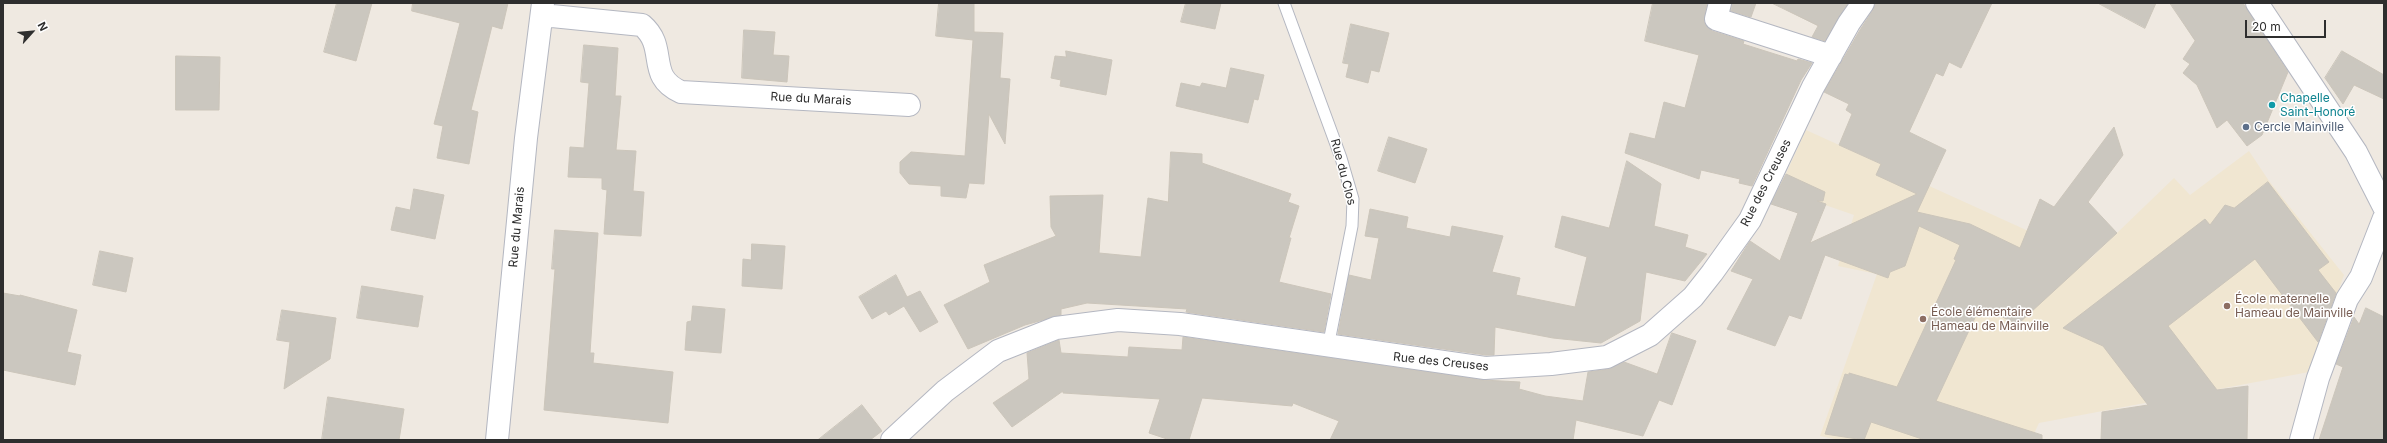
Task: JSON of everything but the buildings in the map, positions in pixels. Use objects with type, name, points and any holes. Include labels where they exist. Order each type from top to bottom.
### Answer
[{"type":"street","points":[[1720,3],[1716,19],[1831,56]]},
{"type":"street","name":"Rue des Creuses","points":[[892,440],[944,391],[998,351],[1056,328],[1118,320],[1180,324],[1328,347],[1485,368],[1551,364],[1607,357],[1650,335],[1694,297],[1750,220],[1814,87],[1849,22],[1863,3]]},
{"type":"street","points":[[2257,3],[2356,152],[2384,207]]},
{"type":"street","name":"Rue du Marais","points":[[497,440],[526,138],[542,9],[642,25],[649,31],[657,47],[659,73],[668,86],[681,92],[909,105]]},
{"type":"street","points":[[2300,440],[2318,378],[2347,299],[2361,277],[2384,218]]},
{"type":"lane","name":"Rue du Clos","points":[[1284,3],[1341,158],[1352,199],[1352,226],[1328,347]]},
{"type":"shaded area","points":[[1806,130],[2090,259],[2174,178],[2190,195],[2249,151],[2269,181],[2344,275],[2309,372],[2039,423],[2031,440],[1840,440],[1820,436],[1877,274],[1838,266],[1854,215],[1779,189]]},
{"type":"place","name":"Chapelle Saint-Honoré","points":[[2272,105]]},
{"type":"place","name":"Cercle Mainville","points":[[2246,127]]},
{"type":"place","name":"École maternelle Hameau de Mainville","points":[[2227,306]]},
{"type":"place","name":"École élémentaire Hameau de Mainville","points":[[1923,319]]}]
